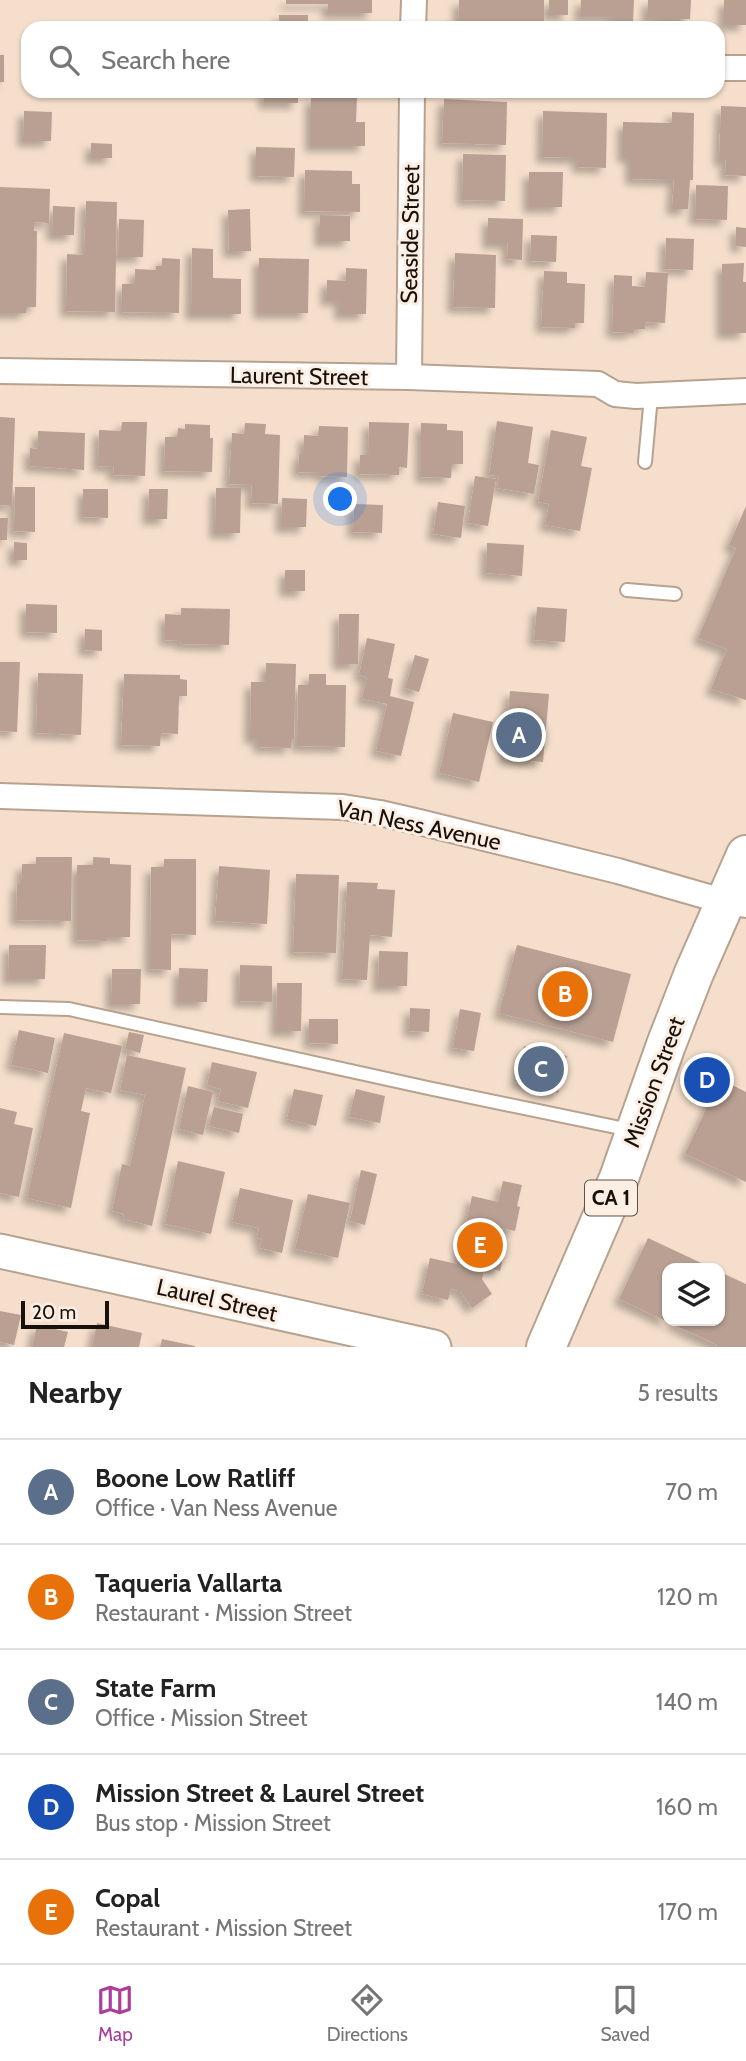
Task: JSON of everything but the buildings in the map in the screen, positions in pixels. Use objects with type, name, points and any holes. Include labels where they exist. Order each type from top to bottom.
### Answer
[{"type":"highway","name":"Mission Street","points":[[546,1347],[619,1178],[694,973],[736,903],[746,855]]},
{"type":"main road","name":"Laurel Street","points":[[0,1251],[349,1334],[433,1347]]},
{"type":"street","points":[[413,21],[414,0]]},
{"type":"street","points":[[725,68],[746,68]]},
{"type":"street","name":"Seaside Street","points":[[409,377],[412,98]]},
{"type":"street","name":"Laurent Street","points":[[0,372],[409,377],[598,384],[615,394],[643,401]]},
{"type":"street","points":[[643,401],[746,391]]},
{"type":"street","name":"Van Ness Avenue","points":[[0,796],[343,807],[380,813],[604,867],[736,903]]},
{"type":"lane","points":[[643,401],[645,462]]},
{"type":"lane","points":[[627,590],[675,594]]},
{"type":"lane","points":[[0,1007],[69,1009],[637,1131]]},
{"type":"place","name":"Boone Low Ratliff","points":[[519,735]]},
{"type":"place","name":"Taqueria Vallarta","points":[[565,994]]},
{"type":"place","name":"State Farm","points":[[541,1069]]},
{"type":"place","name":"Mission Street & Laurel Street","points":[[707,1080]]},
{"type":"place","name":"Copal","points":[[480,1245]]}]
